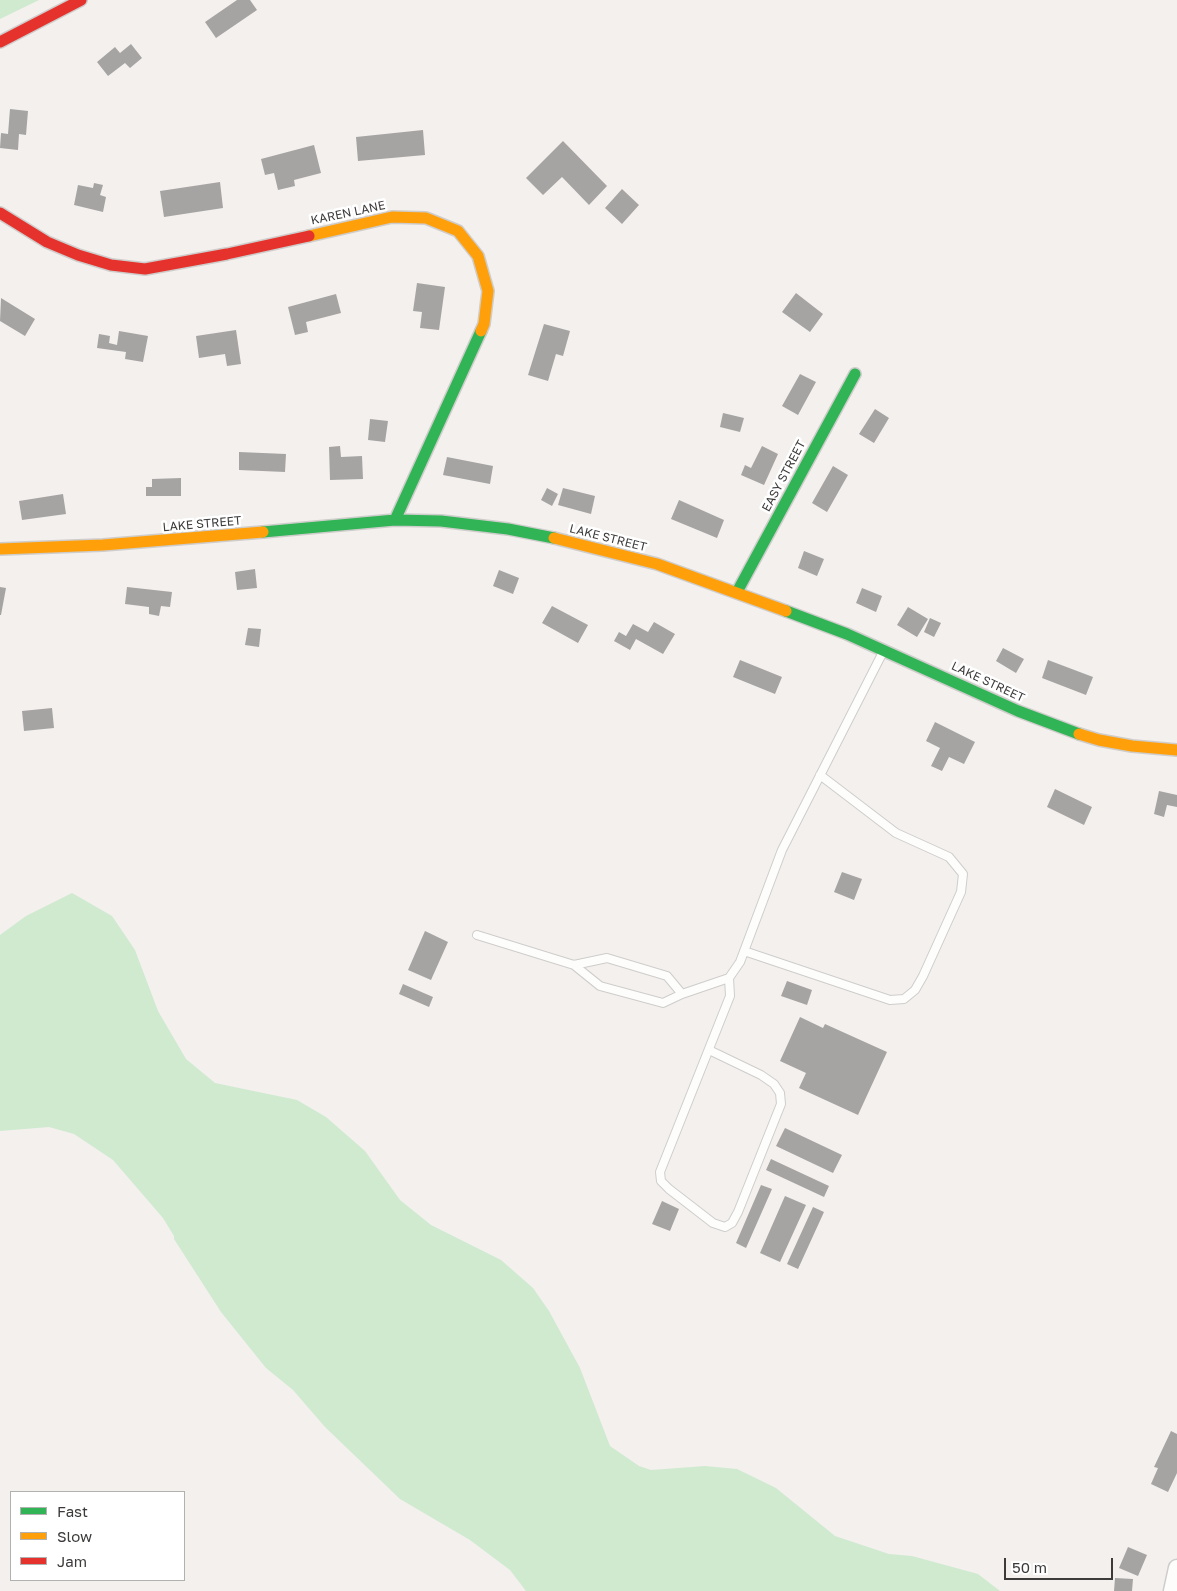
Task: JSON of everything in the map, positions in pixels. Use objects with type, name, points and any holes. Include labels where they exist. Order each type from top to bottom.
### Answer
[{"type":"street","points":[[0,42],[81,0]]},
{"type":"street","name":"KAREN LANE","points":[[0,213],[47,242],[78,255],[111,265],[144,269],[227,254],[392,217],[426,218],[458,232],[478,256],[488,291],[484,324],[395,520]]},
{"type":"street","name":"EASY STREET","points":[[737,592],[855,374]]},
{"type":"street","name":"LAKE STREET","points":[[0,549],[103,545],[395,520],[441,521],[508,529],[558,539],[657,564],[737,592],[884,650],[1018,711],[1066,730],[1098,740],[1132,746],[1177,750]]},
{"type":"street","points":[[1172,1591],[1177,1568]]},
{"type":"lane","points":[[709,1050],[761,1076],[774,1084],[780,1093],[780,1104],[738,1212],[732,1223],[725,1227],[713,1223],[669,1189],[662,1181],[660,1172],[730,996],[730,978],[740,962],[782,850],[884,650]]},
{"type":"lane","points":[[744,951],[890,1000],[904,999],[915,990],[923,976],[961,892],[963,874],[949,857],[896,833],[820,775]]},
{"type":"lane","points":[[477,935],[574,966],[600,986],[662,1003],[682,994],[730,978]]},
{"type":"lane","points":[[574,966],[607,958],[667,976],[682,994]]},
{"type":"green space","points":[[0,0],[39,0],[0,19]]},
{"type":"green space","points":[[72,893],[112,916],[135,950],[158,1011],[186,1059],[215,1083],[297,1100],[326,1117],[365,1151],[400,1200],[431,1225],[501,1260],[533,1288],[549,1311],[580,1368],[610,1446],[639,1466],[651,1470],[705,1466],[737,1469],[776,1488],[835,1536],[889,1554],[912,1556],[978,1574],[1000,1591],[526,1591],[510,1570],[470,1540],[400,1499],[325,1427],[293,1390],[266,1368],[221,1312],[174,1239],[163,1218],[113,1160],[74,1134],[49,1127],[0,1131],[0,935],[26,916]]},
{"type":"building","points":[[237,0],[250,0],[257,10],[216,38],[205,22]]},
{"type":"building","points":[[131,44],[142,58],[130,68],[125,63],[108,76],[97,62],[115,47],[120,53]]},
{"type":"building","points":[[10,109],[28,111],[26,135],[19,134],[18,150],[0,148],[1,133],[8,134]]},
{"type":"building","points":[[423,130],[425,155],[358,161],[356,137]]},
{"type":"building","points":[[563,141],[607,186],[589,205],[562,177],[543,195],[526,178]]},
{"type":"building","points":[[314,145],[321,173],[294,180],[295,186],[278,190],[274,173],[265,175],[261,159]]},
{"type":"building","points":[[220,182],[223,208],[164,217],[160,191]]},
{"type":"building","points":[[94,183],[103,185],[100,195],[106,197],[103,212],[74,205],[78,185],[93,188]]},
{"type":"building","points":[[622,189],[639,205],[622,224],[605,208]]},
{"type":"building","points":[[417,283],[445,287],[439,330],[420,328],[422,312],[413,311]]},
{"type":"building","points":[[796,293],[823,314],[810,332],[782,312]]},
{"type":"building","points":[[336,294],[341,313],[306,322],[308,332],[295,335],[288,307]]},
{"type":"building","points":[[1,298],[35,319],[25,336],[0,321]]},
{"type":"building","points":[[544,324],[570,331],[563,356],[556,354],[548,381],[528,375]]},
{"type":"building","points":[[236,330],[241,364],[227,366],[225,354],[199,358],[196,336]]},
{"type":"building","points":[[119,331],[148,336],[143,362],[125,359],[126,352],[97,348],[99,334],[110,336],[109,343],[117,345]]},
{"type":"building","points":[[800,374],[816,382],[798,415],[782,406]]},
{"type":"building","points":[[875,409],[889,418],[874,443],[859,434]]},
{"type":"building","points":[[723,413],[744,418],[740,432],[720,427]]},
{"type":"building","points":[[370,419],[388,421],[385,442],[368,440]]},
{"type":"building","points":[[340,446],[341,457],[362,456],[363,479],[330,480],[329,447]]},
{"type":"building","points":[[762,446],[778,454],[764,485],[741,475],[745,465],[751,468]]},
{"type":"building","points":[[239,452],[286,454],[285,472],[239,470]]},
{"type":"building","points":[[447,457],[493,466],[490,484],[443,475]]},
{"type":"building","points":[[833,466],[848,475],[827,512],[812,503]]},
{"type":"building","points":[[181,478],[181,496],[146,496],[146,487],[152,487],[152,479]]},
{"type":"building","points":[[547,488],[558,494],[552,506],[541,500]]},
{"type":"building","points":[[563,488],[595,496],[591,514],[558,505]]},
{"type":"building","points":[[63,494],[66,514],[22,520],[19,501]]},
{"type":"building","points":[[679,500],[724,520],[717,538],[671,519]]},
{"type":"building","points":[[804,551],[824,559],[817,576],[798,568]]},
{"type":"building","points":[[255,569],[257,588],[237,590],[235,572]]},
{"type":"building","points":[[499,570],[519,578],[513,594],[493,586]]},
{"type":"building","points":[[0,587],[6,588],[1,615],[0,615]]},
{"type":"building","points":[[127,587],[172,592],[170,607],[161,606],[159,616],[149,614],[149,607],[125,604]]},
{"type":"building","points":[[862,588],[882,596],[876,612],[856,603]]},
{"type":"building","points":[[552,606],[588,625],[578,643],[542,623]]},
{"type":"building","points":[[908,607],[928,619],[917,637],[897,625]]},
{"type":"building","points":[[930,618],[941,623],[934,637],[924,632]]},
{"type":"building","points":[[654,622],[675,634],[663,654],[636,639],[630,650],[614,641],[619,632],[626,636],[633,624],[648,632]]},
{"type":"building","points":[[248,628],[261,629],[259,647],[245,645]]},
{"type":"building","points":[[1003,648],[1024,659],[1016,673],[996,661]]},
{"type":"building","points":[[740,660],[782,677],[775,694],[733,677]]},
{"type":"building","points":[[1048,660],[1093,677],[1086,695],[1042,678]]},
{"type":"building","points":[[52,708],[54,728],[24,731],[22,711]]},
{"type":"building","points":[[935,722],[975,742],[964,764],[949,757],[942,771],[931,766],[940,748],[926,741]]},
{"type":"building","points":[[1055,789],[1092,807],[1084,825],[1047,807]]},
{"type":"building","points":[[1159,791],[1177,795],[1177,807],[1167,805],[1164,817],[1154,814]]},
{"type":"building","points":[[842,872],[862,879],[854,900],[834,892]]},
{"type":"building","points":[[425,931],[448,942],[431,980],[408,970]]},
{"type":"building","points":[[787,981],[812,990],[807,1005],[781,996]]},
{"type":"building","points":[[403,984],[433,997],[429,1007],[399,994]]},
{"type":"building","points":[[800,1017],[823,1028],[825,1024],[887,1052],[858,1115],[799,1088],[806,1073],[780,1061]]},
{"type":"building","points":[[785,1128],[842,1155],[833,1173],[776,1146]]},
{"type":"building","points":[[771,1159],[829,1186],[824,1197],[766,1170]]},
{"type":"building","points":[[761,1185],[772,1189],[746,1248],[736,1243]]},
{"type":"building","points":[[785,1196],[806,1205],[780,1262],[760,1253]]},
{"type":"building","points":[[662,1201],[679,1209],[670,1231],[652,1224]]},
{"type":"building","points":[[813,1207],[824,1212],[798,1269],[787,1264]]},
{"type":"building","points":[[1171,1431],[1177,1434],[1177,1473],[1168,1492],[1151,1484],[1158,1468],[1154,1467]]},
{"type":"building","points":[[1128,1547],[1147,1555],[1138,1576],[1119,1568]]},
{"type":"building","points":[[1115,1578],[1133,1579],[1132,1591],[1114,1591]]},
{"type":"traffic: fast","points":[[395,520],[481,331]]},
{"type":"traffic: fast","points":[[737,592],[855,374]]},
{"type":"traffic: fast","points":[[263,532],[395,520],[441,521],[508,529],[554,538]]},
{"type":"traffic: fast","points":[[786,611],[847,634],[1018,711],[1079,734]]},
{"type":"traffic: slow","points":[[309,236],[392,217],[426,218],[458,231],[478,256],[488,291],[484,324],[481,331]]},
{"type":"traffic: slow","points":[[0,549],[103,545],[263,532]]},
{"type":"traffic: slow","points":[[554,538],[657,564],[786,611]]},
{"type":"traffic: slow","points":[[1079,734],[1132,746],[1177,750]]},
{"type":"traffic: jam","points":[[0,42],[81,0]]},
{"type":"traffic: jam","points":[[0,213],[47,242],[78,255],[111,265],[145,269],[309,236]]}]
